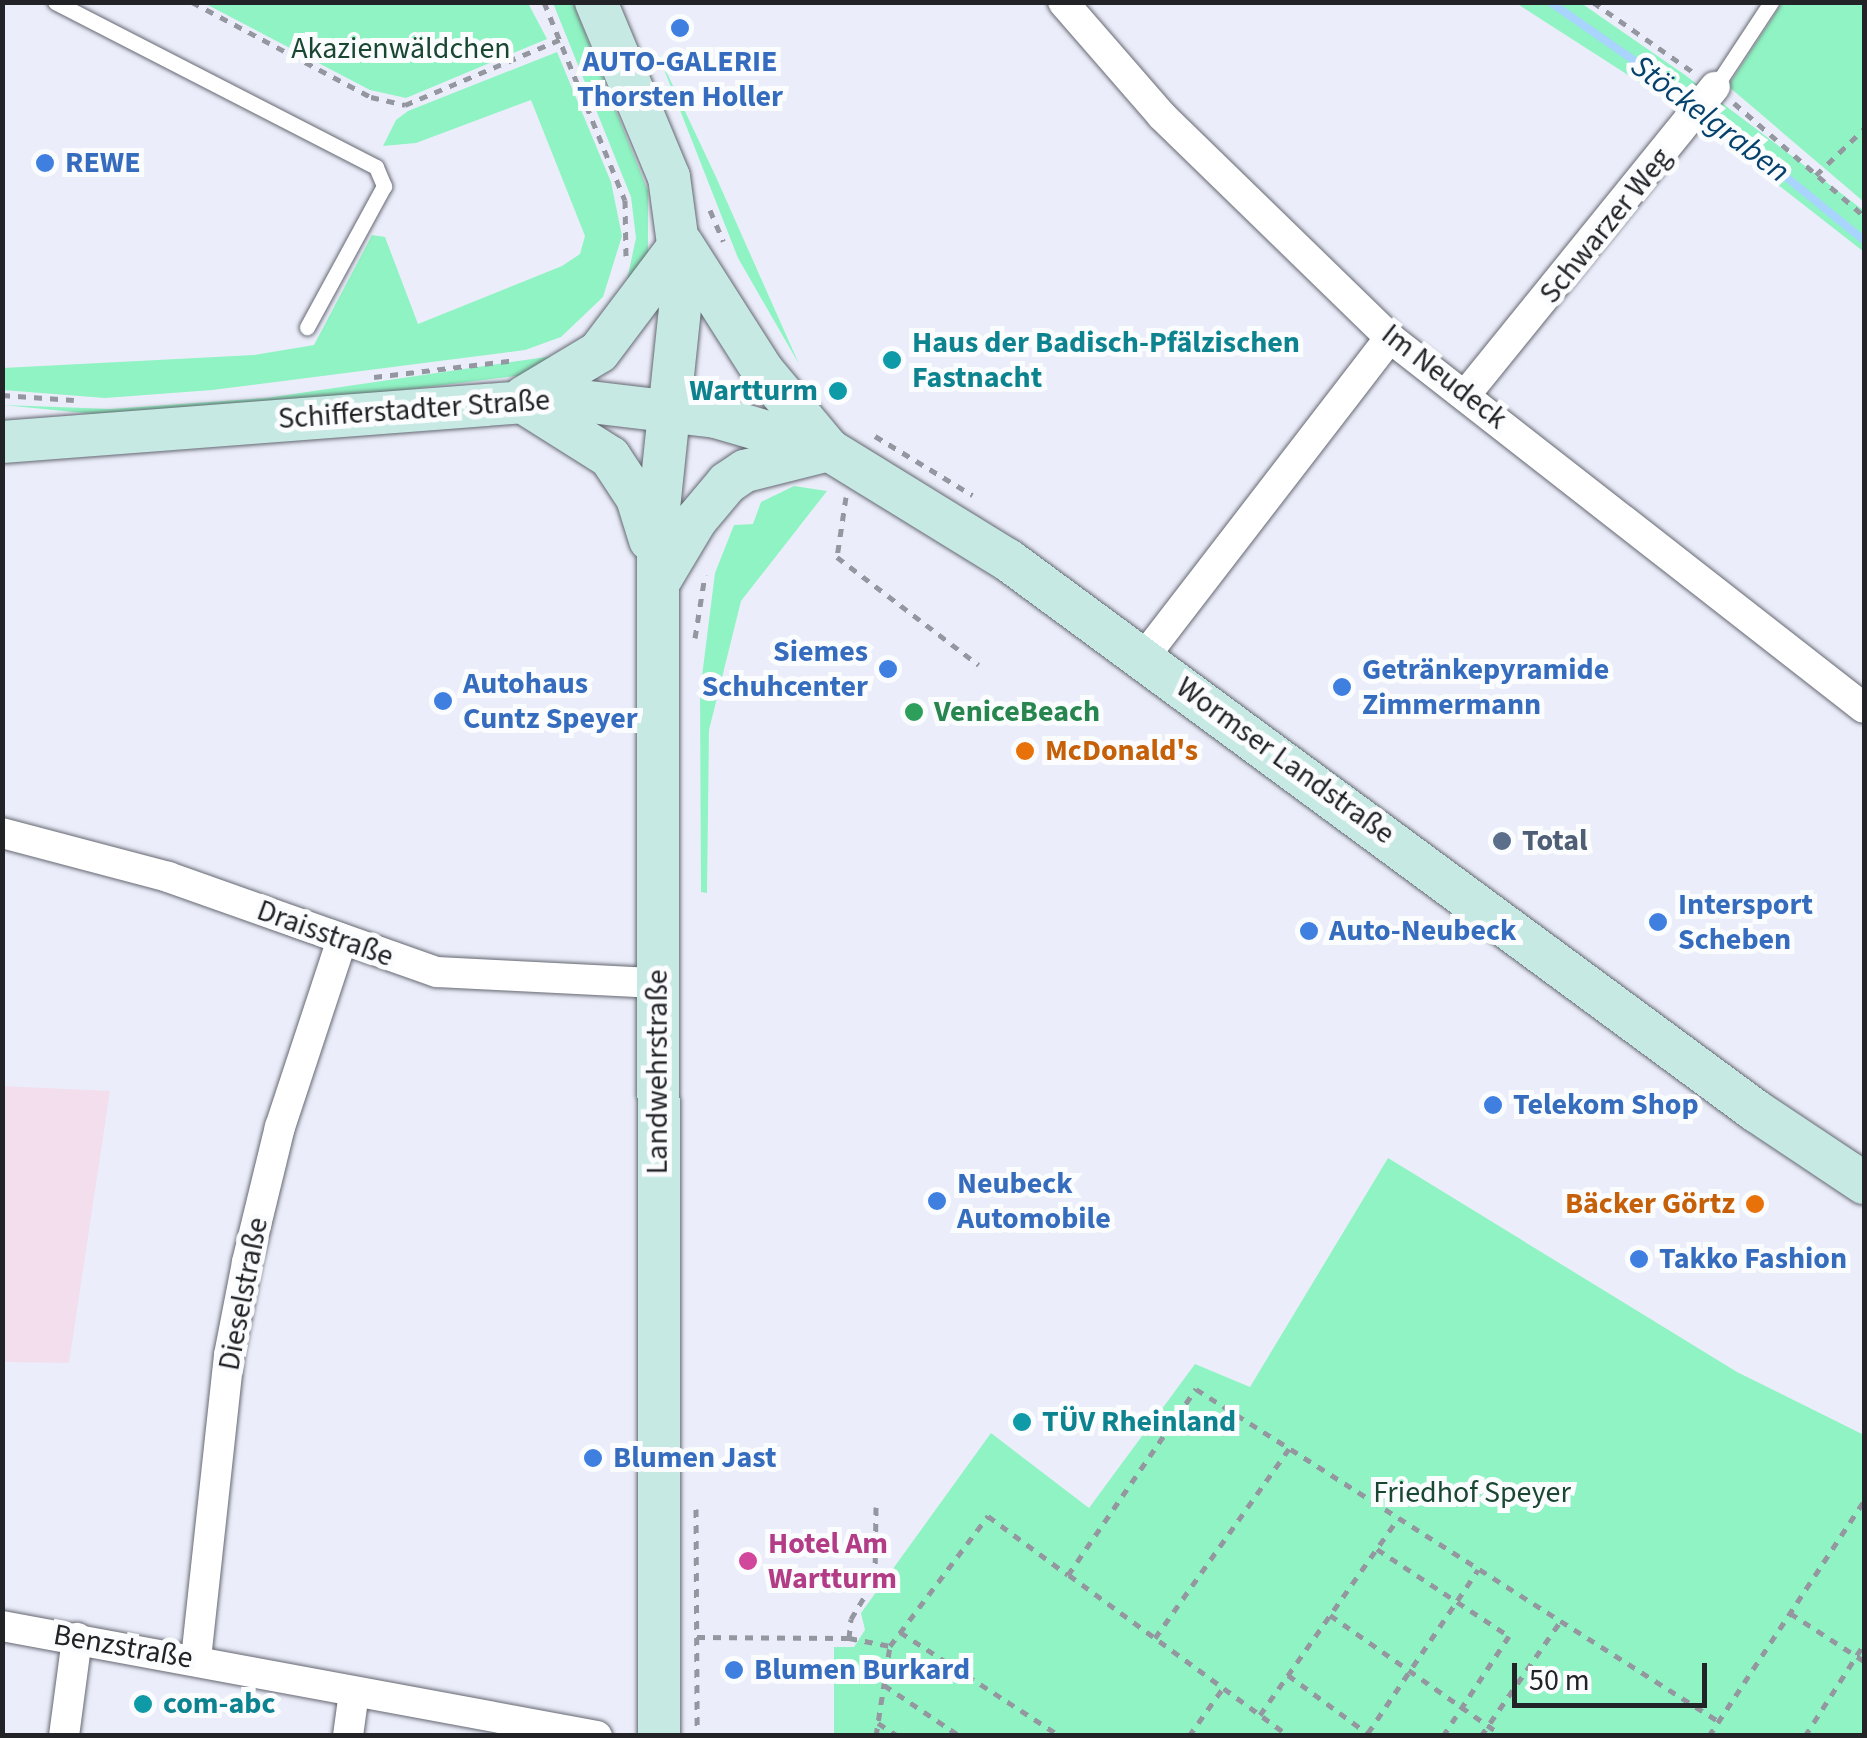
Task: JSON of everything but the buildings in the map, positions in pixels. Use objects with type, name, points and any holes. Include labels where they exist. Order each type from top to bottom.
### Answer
[{"type":"main road","points":[[596,2],[669,177],[681,243],[830,468]]},
{"type":"main road","points":[[658,585],[637,498],[610,457],[519,400],[599,352],[681,243]]},
{"type":"main road","name":"Landwehrstraße","points":[[659,1736],[678,1635],[657,983],[658,585],[660,483],[681,330],[681,243]]},
{"type":"main road","name":"Schifferstadter Straße","points":[[2,442],[519,400],[670,409]]},
{"type":"main road","name":"Wormser Landstraße","points":[[670,409],[830,468],[980,541],[1144,657],[1742,1100],[1864,1183]]},
{"type":"main road","name":"Schifferstadter Straße","points":[[2,426],[157,428]]},
{"type":"main road","points":[[658,585],[696,520],[727,483],[745,472],[830,468]]},
{"type":"street","name":"Im Neudeck","points":[[1063,2],[1162,116],[1390,338],[1467,393],[1864,708]]},
{"type":"street","name":"Schwarzer Weg","points":[[1467,393],[1706,100]]},
{"type":"street","points":[[1144,657],[1390,338]]},
{"type":"street","name":"Draisstraße","points":[[2,833],[168,877],[450,974],[657,983]]},
{"type":"street","name":"Dieselstraße","points":[[196,1659],[229,1354],[243,1280],[280,1127],[342,939]]},
{"type":"street","name":"Benzstraße","points":[[2,1626],[597,1736]]},
{"type":"street","points":[[64,1736],[77,1638]]},
{"type":"street","points":[[348,1736],[354,1692]]},
{"type":"lane","points":[[55,2],[376,167],[384,186],[307,327]]},
{"type":"lane","name":"Schwarzer Weg","points":[[1706,100],[1771,2]]},
{"type":"path","points":[[192,2],[371,96],[405,105],[561,38]]},
{"type":"path","points":[[544,2],[625,200],[625,264]]},
{"type":"path","points":[[1593,2],[1706,100],[1816,175],[1864,216]]},
{"type":"path","points":[[1816,175],[1864,129]]},
{"type":"path","points":[[355,379],[527,358]]},
{"type":"path","points":[[2,395],[92,402]]},
{"type":"path","points":[[830,468],[854,500]]},
{"type":"path","points":[[846,494],[837,556],[979,665]]},
{"type":"path","points":[[694,656],[709,562]]},
{"type":"path","points":[[1068,1575],[1196,1389],[1718,1720]]},
{"type":"path","points":[[1155,1638],[1289,1449]]},
{"type":"path","points":[[696,1496],[678,1635],[696,1736]]},
{"type":"path","points":[[1709,1736],[1864,1501]]},
{"type":"path","points":[[849,1638],[850,1619],[875,1579],[876,1507]]},
{"type":"path","points":[[876,1736],[890,1646],[988,1516],[1289,1736]]},
{"type":"path","points":[[1260,1715],[1398,1519]]},
{"type":"path","points":[[1377,1549],[1509,1636],[1443,1736]]},
{"type":"path","points":[[1288,1675],[1370,1734],[1478,1570]]},
{"type":"path","points":[[1790,1613],[1864,1660]]},
{"type":"path","points":[[1330,1615],[1503,1736]]},
{"type":"path","points":[[1481,1736],[1560,1622]]},
{"type":"path","points":[[900,1632],[1059,1735]]},
{"type":"path","points":[[678,1635],[849,1638],[890,1646]]},
{"type":"path","points":[[1805,1736],[1864,1644]]},
{"type":"path","points":[[884,1685],[960,1736]]},
{"type":"path","points":[[1189,1736],[1223,1688]]},
{"type":"path","points":[[878,1722],[898,1736]]},
{"type":"path","points":[[1272,1736],[1278,1728]]},
{"type":"shaded area","points":[[3,1086],[110,1091],[69,1363],[3,1362]]},
{"type":"green space","name":"Akazienwäldchen","points":[[204,3],[528,3],[547,39],[406,98],[370,90]]},
{"type":"green space","points":[[553,3],[573,3],[648,191],[648,257],[627,280],[636,238],[631,197]]},
{"type":"green space","points":[[1516,3],[1581,3],[1685,75],[1863,210],[1864,252],[1681,109]]},
{"type":"green space","points":[[1782,3],[1864,3],[1864,202],[1728,86]]},
{"type":"green space","points":[[557,52],[611,182],[622,236],[603,297],[561,337],[525,350],[212,390],[105,398],[3,390],[3,368],[254,355],[314,345],[372,235],[385,237],[418,324],[562,266],[580,254],[585,236],[531,100],[416,143],[383,146],[396,120],[408,111]]},
{"type":"green space","points":[[658,54],[716,177],[799,364],[738,258]]},
{"type":"green space","points":[[553,356],[532,374],[315,401],[94,414],[3,405],[111,409],[266,398]]},
{"type":"green space","points":[[794,486],[827,491],[741,601],[709,730],[707,893],[701,892],[700,692],[715,573],[734,525],[753,524],[761,502]]},
{"type":"green space","name":"Friedhof Speyer","points":[[1388,1158],[1737,1372],[1864,1435],[1864,1735],[834,1735],[834,1647],[854,1647],[865,1630],[861,1613],[991,1433],[1089,1508],[1195,1364],[1250,1387]]},
{"type":"waterway","name":"Stöckelgraben","points":[[1550,2],[1694,102]]},
{"type":"waterway","name":"Stöckelgraben","points":[[1705,111],[1864,240]]},
{"type":"place","name":"AUTO-GALERIE Thorsten Holler","points":[[680,28]]},
{"type":"place","name":"REWE","points":[[45,163]]},
{"type":"place","name":"Haus der Badisch-Pfälzischen Fastnacht","points":[[892,360]]},
{"type":"place","name":"Wartturm","points":[[838,391]]},
{"type":"place","name":"Siemes Schuhcenter","points":[[888,669]]},
{"type":"place","name":"Getränkepyramide Zimmermann","points":[[1342,687]]},
{"type":"place","name":"Autohaus Cuntz Speyer","points":[[443,701]]},
{"type":"place","name":"VeniceBeach","points":[[914,712]]},
{"type":"place","name":"McDonald's","points":[[1025,751]]},
{"type":"place","name":"Total","points":[[1502,841]]},
{"type":"place","name":"Intersport Scheben","points":[[1658,922]]},
{"type":"place","name":"Auto-Neubeck","points":[[1309,931]]},
{"type":"place","name":"Telekom Shop","points":[[1493,1105]]},
{"type":"place","name":"Neubeck Automobile","points":[[937,1201]]},
{"type":"place","name":"Bäcker Görtz","points":[[1755,1204]]},
{"type":"place","name":"Takko Fashion","points":[[1639,1259]]},
{"type":"place","name":"TÜV Rheinland","points":[[1022,1422]]},
{"type":"place","name":"Blumen Jast","points":[[593,1458]]},
{"type":"place","name":"Hotel Am Wartturm","points":[[748,1561]]},
{"type":"place","name":"Blumen Burkard","points":[[734,1670]]},
{"type":"place","name":"com-abc","points":[[143,1704]]}]
